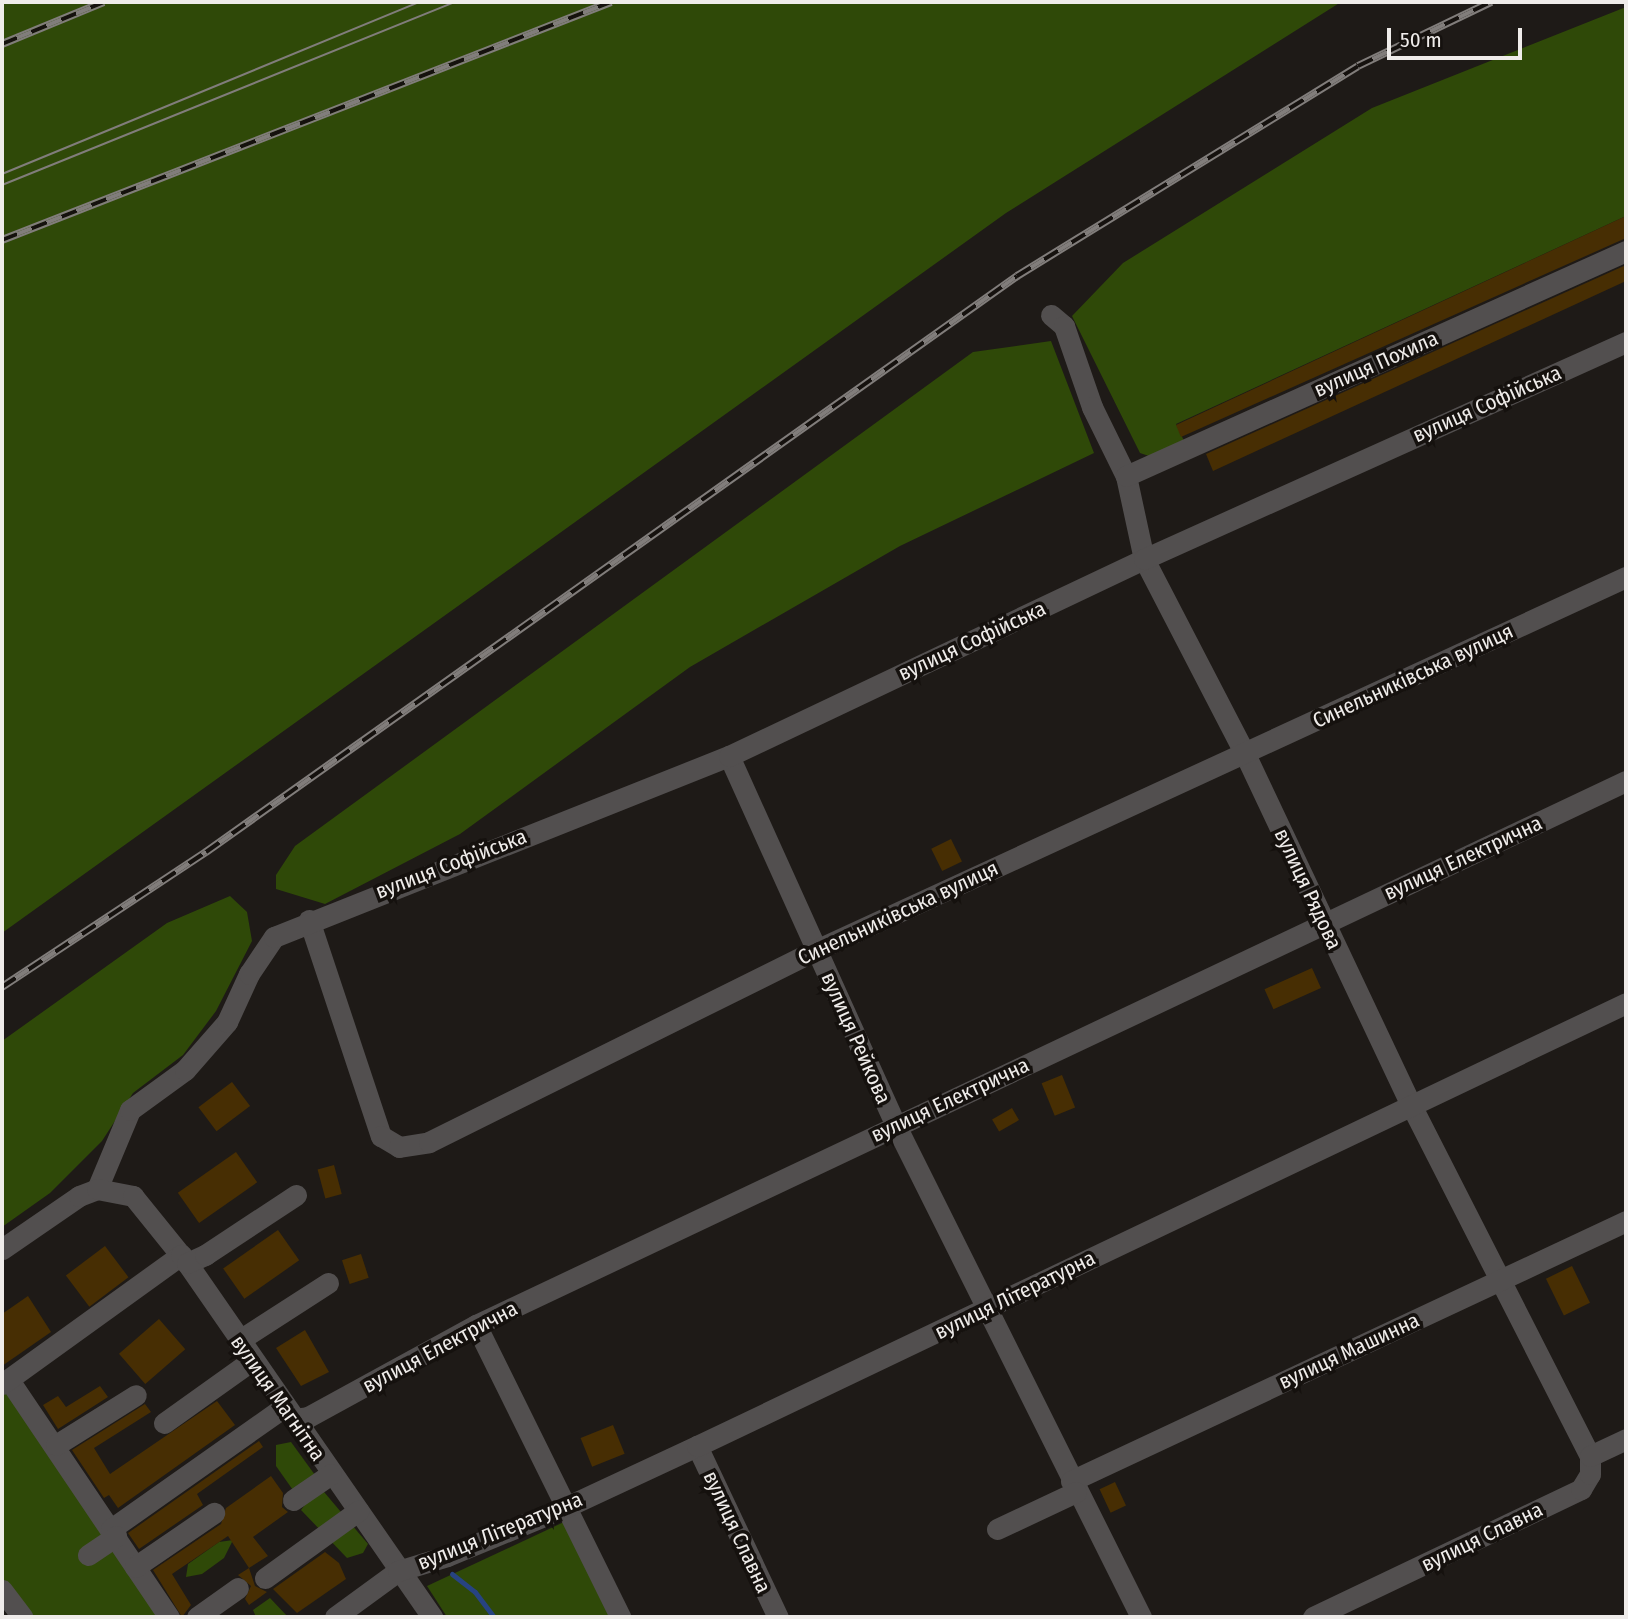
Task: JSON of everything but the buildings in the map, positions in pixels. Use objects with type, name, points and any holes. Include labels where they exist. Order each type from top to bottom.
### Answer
[{"type":"street","name":"вулиця Похила","points":[[1125,476],[1626,251]]},
{"type":"street","name":"вулиця Рядова","points":[[1051,315],[1064,326],[1092,407],[1125,476],[1144,559],[1245,754],[1411,1105],[1590,1456]]},
{"type":"street","name":"вулиця Софійська","points":[[107,1189],[130,1110],[185,1070],[227,1021],[249,974],[274,937],[310,920],[729,756],[1144,559],[1626,342]]},
{"type":"street","name":"Синельниківська вулиця","points":[[310,920],[380,1136],[399,1147],[429,1142],[816,950],[1626,576]]},
{"type":"street","name":"вулиця Рейкова","points":[[729,756],[896,1126],[1073,1487],[1141,1617]]},
{"type":"street","name":"вулиця Електрична","points":[[88,1555],[113,1532],[289,1413],[309,1417],[475,1325],[1626,781]]},
{"type":"street","name":"вулиця Літературна","points":[[335,1617],[398,1571],[447,1556],[566,1507],[1626,1003]]},
{"type":"street","points":[[2,1249],[79,1196],[107,1189]]},
{"type":"street","name":"вулиця Магнітна","points":[[107,1189],[133,1196],[151,1213],[251,1361],[432,1617]]},
{"type":"street","points":[[169,1617],[56,1445],[5,1382],[184,1259],[296,1195]]},
{"type":"street","name":"вулиця Машинна","points":[[997,1530],[1073,1487],[1626,1221]]},
{"type":"street","points":[[238,1341],[328,1283]]},
{"type":"street","points":[[475,1325],[620,1617]]},
{"type":"street","points":[[164,1423],[251,1361]]},
{"type":"street","points":[[56,1445],[136,1395]]},
{"type":"street","points":[[1590,1456],[1626,1439]]},
{"type":"street","name":"вулиця Славна","points":[[697,1446],[778,1617]]},
{"type":"street","name":"вулиця Славна","points":[[1313,1617],[1581,1489],[1590,1474],[1590,1456]]},
{"type":"street","points":[[293,1500],[331,1474]]},
{"type":"street","points":[[265,1578],[358,1511]]},
{"type":"street","points":[[135,1567],[214,1513]]},
{"type":"street","points":[[2,1590],[22,1617]]},
{"type":"street","points":[[197,1617],[236,1594]]},
{"type":"green space","points":[[2,2],[1341,2],[1006,213],[2,933]]},
{"type":"green space","points":[[1626,7],[1626,216],[1176,424],[1185,443],[1155,458],[1140,453],[1072,316],[1123,263],[1372,108]]},
{"type":"green space","points":[[1051,341],[1094,453],[900,546],[690,667],[460,834],[325,904],[276,889],[276,875],[295,846],[973,352]]},
{"type":"green space","points":[[230,896],[247,912],[252,941],[216,1011],[183,1055],[133,1093],[102,1141],[50,1193],[2,1227],[2,1041],[167,923]]},
{"type":"green space","points":[[2,1384],[169,1617],[21,1617],[2,1590]]},
{"type":"green space","points":[[291,1442],[315,1475],[295,1493],[276,1466],[276,1445]]},
{"type":"green space","points":[[319,1486],[368,1544],[363,1553],[347,1558],[301,1510]]},
{"type":"green space","points":[[564,1522],[611,1617],[447,1617],[427,1586]]},
{"type":"green space","points":[[233,1540],[224,1558],[202,1574],[186,1577],[188,1564],[219,1542]]},
{"type":"green space","points":[[270,1598],[288,1617],[256,1617],[253,1610]]},
{"type":"waterway","points":[[452,1574],[475,1592],[494,1617]]},
{"type":"tram line","points":[[2,174],[419,2]]},
{"type":"tram line","points":[[2,185],[454,2]]},
{"type":"railway","points":[[2,44],[104,2]]},
{"type":"railway","points":[[2,240],[611,2]]},
{"type":"railway","points":[[2,987],[206,852],[1017,276],[1358,66],[1491,2]]}]
